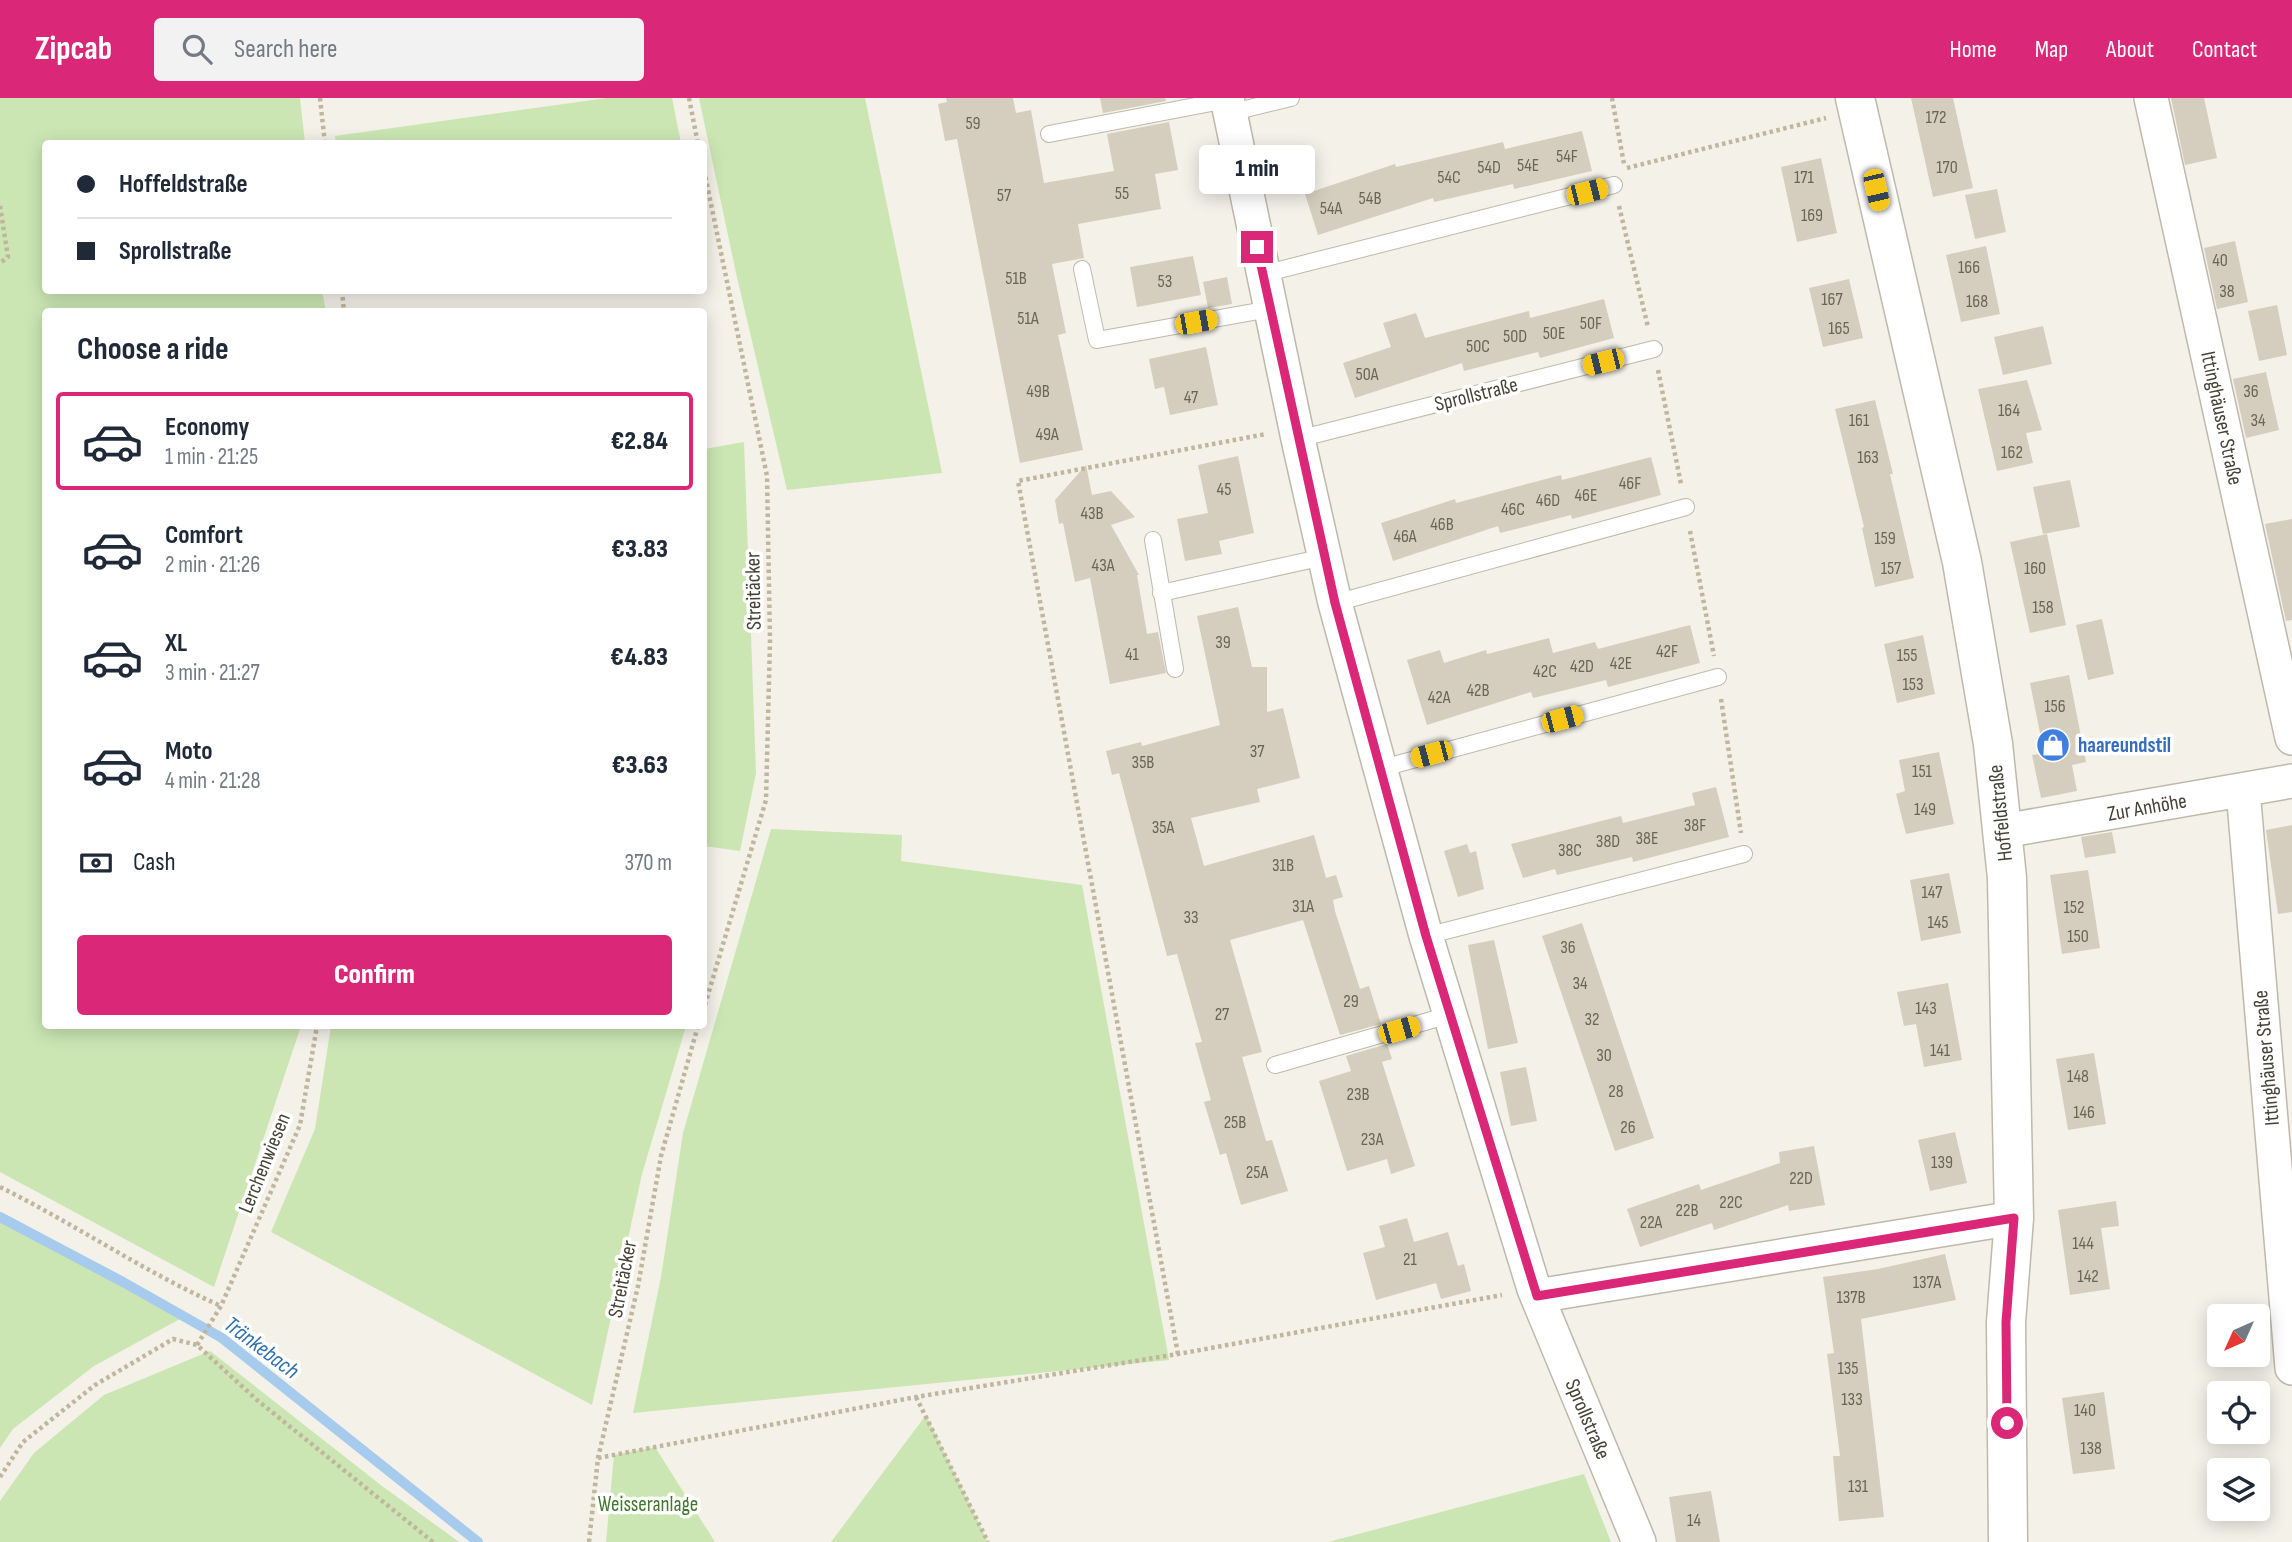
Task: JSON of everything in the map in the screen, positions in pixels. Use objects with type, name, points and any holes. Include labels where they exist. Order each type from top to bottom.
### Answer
[{"type":"street","name":"Ittinghäuser Straße","points":[[2151,98],[2292,738]]},
{"type":"street","name":"Sprollstraße","points":[[1228,104],[1324,557],[1426,936],[1535,1293],[1639,1542]]},
{"type":"street","name":"Hoffeldstraße","points":[[1856,104],[1962,562],[1993,744],[2003,831],[2007,878],[2014,1218],[2006,1322],[2008,1542]]},
{"type":"street","name":"Zur Anhöhe","points":[[2003,831],[2292,781]]},
{"type":"street","name":"Ittinghäuser Straße","points":[[2244,790],[2292,1368]]},
{"type":"street","points":[[1535,1293],[2014,1218]]},
{"type":"lane","points":[[1049,134],[1228,104],[1291,98]]},
{"type":"lane","points":[[1263,274],[1614,185]]},
{"type":"lane","points":[[1082,269],[1097,340],[1270,309]]},
{"type":"lane","name":"Sprollstraße","points":[[1297,439],[1654,349]]},
{"type":"lane","points":[[1335,603],[1686,507]]},
{"type":"lane","points":[[1153,541],[1175,669]]},
{"type":"lane","points":[[1161,593],[1324,557]]},
{"type":"lane","points":[[1379,769],[1718,677]]},
{"type":"lane","points":[[1426,936],[1744,855]]},
{"type":"lane","points":[[1275,1065],[1449,1015]]},
{"type":"path","points":[[320,98],[325,140]]},
{"type":"path","points":[[689,98],[697,140]]},
{"type":"path","points":[[1612,98],[1624,169],[1856,104]]},
{"type":"path","name":"Streitäcker","points":[[707,185],[767,477],[770,641],[766,800],[707,998]]},
{"type":"path","points":[[1614,185],[1654,349]]},
{"type":"path","points":[[0,206],[8,257],[0,263]]},
{"type":"path","points":[[1178,1354],[1018,481],[1262,433]]},
{"type":"path","points":[[1718,677],[1744,855]]},
{"type":"path","name":"Lerchenwiesen","points":[[197,1345],[221,1306],[300,1125],[316,1029]]},
{"type":"path","name":"Streitäcker","points":[[589,1542],[598,1458],[638,1286],[661,1156],[697,1029]]},
{"type":"path","points":[[0,1186],[46,1209],[181,1289],[221,1306]]},
{"type":"path","points":[[598,1458],[916,1397],[1535,1293]]},
{"type":"path","points":[[0,1477],[23,1442],[95,1385],[173,1339],[197,1345],[257,1400],[433,1542]]},
{"type":"path","points":[[916,1397],[988,1542]]},
{"type":"green space","points":[[0,98],[300,98],[305,140],[42,140],[42,294],[323,294],[325,308],[42,308],[42,1029],[300,1029],[214,1287],[0,1172]]},
{"type":"green space","points":[[607,98],[672,98],[680,140],[336,140],[335,136]]},
{"type":"green space","points":[[699,98],[865,98],[942,473],[787,490],[736,273]]},
{"type":"green space","points":[[744,442],[756,773],[740,851],[707,846],[707,448]]},
{"type":"green space","points":[[771,829],[902,835],[901,861],[1082,885],[1169,1360],[633,1413],[661,1277],[683,1133]]},
{"type":"green space","points":[[331,1029],[685,1029],[642,1174],[592,1405],[271,1232],[315,1129]]},
{"type":"green space","points":[[0,1212],[189,1314],[94,1366],[13,1429],[0,1448]]},
{"type":"green space","points":[[210,1351],[382,1486],[459,1542],[0,1542],[0,1501],[34,1453],[104,1395]]},
{"type":"green space","points":[[926,1415],[988,1542],[831,1542]]},
{"type":"green space","name":"Weisseranlage","points":[[655,1447],[715,1542],[606,1542],[614,1455]]},
{"type":"green space","points":[[1584,1474],[1611,1542],[1328,1542]]},
{"type":"building","points":[[946,98],[1013,98],[1016,113],[1031,110],[1044,183],[1114,171],[1107,134],[1169,122],[1178,170],[1155,174],[1161,209],[1078,224],[1084,258],[1052,264],[1066,333],[1058,335],[1083,450],[1020,463],[957,139],[945,141],[938,104],[947,102]]},
{"type":"building","points":[[1100,98],[1165,98],[1166,101],[1103,113]]},
{"type":"building","points":[[1911,98],[1953,98],[1973,188],[1933,197]]},
{"type":"building","points":[[2171,98],[2204,98],[2217,158],[2185,165]]},
{"type":"building","points":[[1582,131],[1592,171],[1514,189],[1513,184],[1434,202],[1433,198],[1318,235],[1305,194],[1395,164],[1396,167],[1503,142],[1505,149]]},
{"type":"building","points":[[1821,158],[1837,233],[1797,242],[1781,167]]},
{"type":"building","points":[[1997,189],[2006,232],[1975,239],[1965,195]]},
{"type":"building","points":[[2235,241],[2248,302],[2217,309],[2204,248]]},
{"type":"building","points":[[1986,246],[2000,314],[1961,322],[1946,255]]},
{"type":"building","points":[[1193,256],[1201,295],[1137,307],[1130,267]]},
{"type":"building","points":[[1227,277],[1232,304],[1208,308],[1203,282]]},
{"type":"building","points":[[1849,279],[1863,338],[1823,347],[1809,288]]},
{"type":"building","points":[[1604,299],[1614,338],[1540,358],[1538,352],[1464,371],[1462,363],[1355,398],[1343,363],[1391,347],[1383,323],[1416,313],[1425,338],[1529,311],[1530,318]]},
{"type":"building","points":[[2277,305],[2287,355],[2259,361],[2248,311]]},
{"type":"building","points":[[2043,326],[2052,364],[2003,375],[1994,337]]},
{"type":"building","points":[[1206,347],[1218,405],[1170,415],[1164,387],[1155,389],[1149,359]]},
{"type":"building","points":[[2266,372],[2279,430],[2246,438],[2233,379]]},
{"type":"building","points":[[2027,380],[2042,430],[2026,433],[2033,463],[1997,471],[1978,389]]},
{"type":"building","points":[[1875,400],[1914,578],[1875,587],[1862,528],[1864,527],[1835,409]]},
{"type":"building","points":[[1238,456],[1254,533],[1219,541],[1222,554],[1185,561],[1177,519],[1208,513],[1198,465]]},
{"type":"building","points":[[1651,457],[1661,495],[1572,519],[1571,515],[1500,533],[1498,526],[1393,561],[1381,523],[1455,499],[1456,503],[1561,475],[1562,480]]},
{"type":"building","points":[[1086,465],[1092,495],[1111,491],[1135,517],[1111,525],[1139,575],[1147,634],[1158,632],[1166,673],[1110,684],[1090,578],[1075,582],[1063,523],[1059,524],[1055,500]]},
{"type":"building","points":[[2070,480],[2080,527],[2043,534],[2033,487]]},
{"type":"building","points":[[2292,519],[2292,620],[2286,621],[2265,524]]},
{"type":"building","points":[[2047,534],[2066,625],[2030,633],[2010,542]]},
{"type":"building","points":[[1238,607],[1252,667],[1267,667],[1267,712],[1283,708],[1300,778],[1257,789],[1260,802],[1191,818],[1204,866],[1314,835],[1326,878],[1336,875],[1343,897],[1333,900],[1335,911],[1360,989],[1369,986],[1381,1024],[1340,1035],[1303,920],[1230,940],[1262,1052],[1242,1057],[1266,1141],[1272,1140],[1288,1191],[1241,1205],[1226,1153],[1220,1155],[1204,1102],[1211,1100],[1195,1043],[1202,1042],[1177,954],[1167,956],[1119,773],[1112,775],[1106,751],[1141,742],[1142,746],[1220,725],[1197,616]]},
{"type":"building","points":[[2102,619],[2114,674],[2088,680],[2076,625]]},
{"type":"building","points":[[1690,625],[1700,663],[1608,687],[1606,680],[1533,698],[1531,692],[1427,725],[1407,660],[1440,650],[1444,663],[1486,650],[1487,654],[1549,638],[1553,653],[1595,642],[1598,649]]},
{"type":"building","points":[[1923,635],[1935,694],[1897,703],[1884,644]]},
{"type":"building","points":[[2069,675],[2086,762],[2072,765],[2077,791],[2041,798],[2032,755],[2044,753],[2030,683]]},
{"type":"building","points":[[1939,752],[1954,824],[1906,834],[1896,794],[1905,791],[1899,760]]},
{"type":"building","points":[[1716,787],[1729,837],[1633,862],[1632,857],[1557,875],[1555,869],[1523,878],[1511,844],[1621,816],[1623,823],[1695,805],[1692,793]]},
{"type":"building","points":[[2292,825],[2292,912],[2278,914],[2266,830]]},
{"type":"building","points":[[2112,832],[2116,853],[2085,858],[2081,837]]},
{"type":"building","points":[[1467,844],[1470,853],[1476,851],[1484,889],[1458,897],[1444,851]]},
{"type":"building","points":[[2088,870],[2100,948],[2062,954],[2050,875]]},
{"type":"building","points":[[1949,873],[1961,933],[1921,941],[1910,880]]},
{"type":"building","points":[[1582,923],[1654,1138],[1615,1151],[1542,936]]},
{"type":"building","points":[[1494,940],[1518,1043],[1488,1049],[1468,945]]},
{"type":"building","points":[[1948,983],[1962,1060],[1924,1067],[1916,1024],[1904,1026],[1897,992]]},
{"type":"building","points":[[1387,1044],[1392,1059],[1382,1062],[1415,1166],[1391,1174],[1387,1159],[1347,1171],[1319,1081],[1351,1071],[1346,1056]]},
{"type":"building","points":[[2094,1053],[2106,1124],[2068,1130],[2056,1059]]},
{"type":"building","points":[[1526,1067],[1537,1121],[1511,1126],[1500,1072]]},
{"type":"building","points":[[1955,1132],[1967,1183],[1930,1191],[1918,1140]]},
{"type":"building","points":[[1814,1146],[1825,1205],[1789,1211],[1788,1205],[1714,1230],[1712,1223],[1640,1247],[1627,1209],[1699,1184],[1701,1190],[1780,1163],[1779,1152]]},
{"type":"building","points":[[2116,1201],[2119,1226],[2101,1228],[2110,1289],[2070,1295],[2058,1210]]},
{"type":"building","points":[[1407,1218],[1414,1242],[1448,1232],[1458,1266],[1464,1264],[1471,1291],[1441,1299],[1436,1283],[1376,1300],[1363,1253],[1385,1247],[1379,1226]]},
{"type":"building","points":[[1945,1254],[1956,1300],[1861,1319],[1884,1517],[1839,1521],[1833,1456],[1840,1456],[1827,1354],[1834,1353],[1823,1277],[1878,1269]]},
{"type":"building","points":[[2104,1392],[2115,1469],[2073,1474],[2062,1398]]},
{"type":"building","points":[[1711,1491],[1720,1542],[1676,1542],[1669,1497]]},
{"type":"waterway","name":"Tränkebach","points":[[0,1217],[222,1338],[478,1542]]},
{"type":"place","name":"haareundstil","points":[[2053,745]]},
{"type":"route","points":[[1257,247],[1335,603],[1449,1015],[1537,1296],[2014,1218],[2006,1322],[2007,1423]]}]
